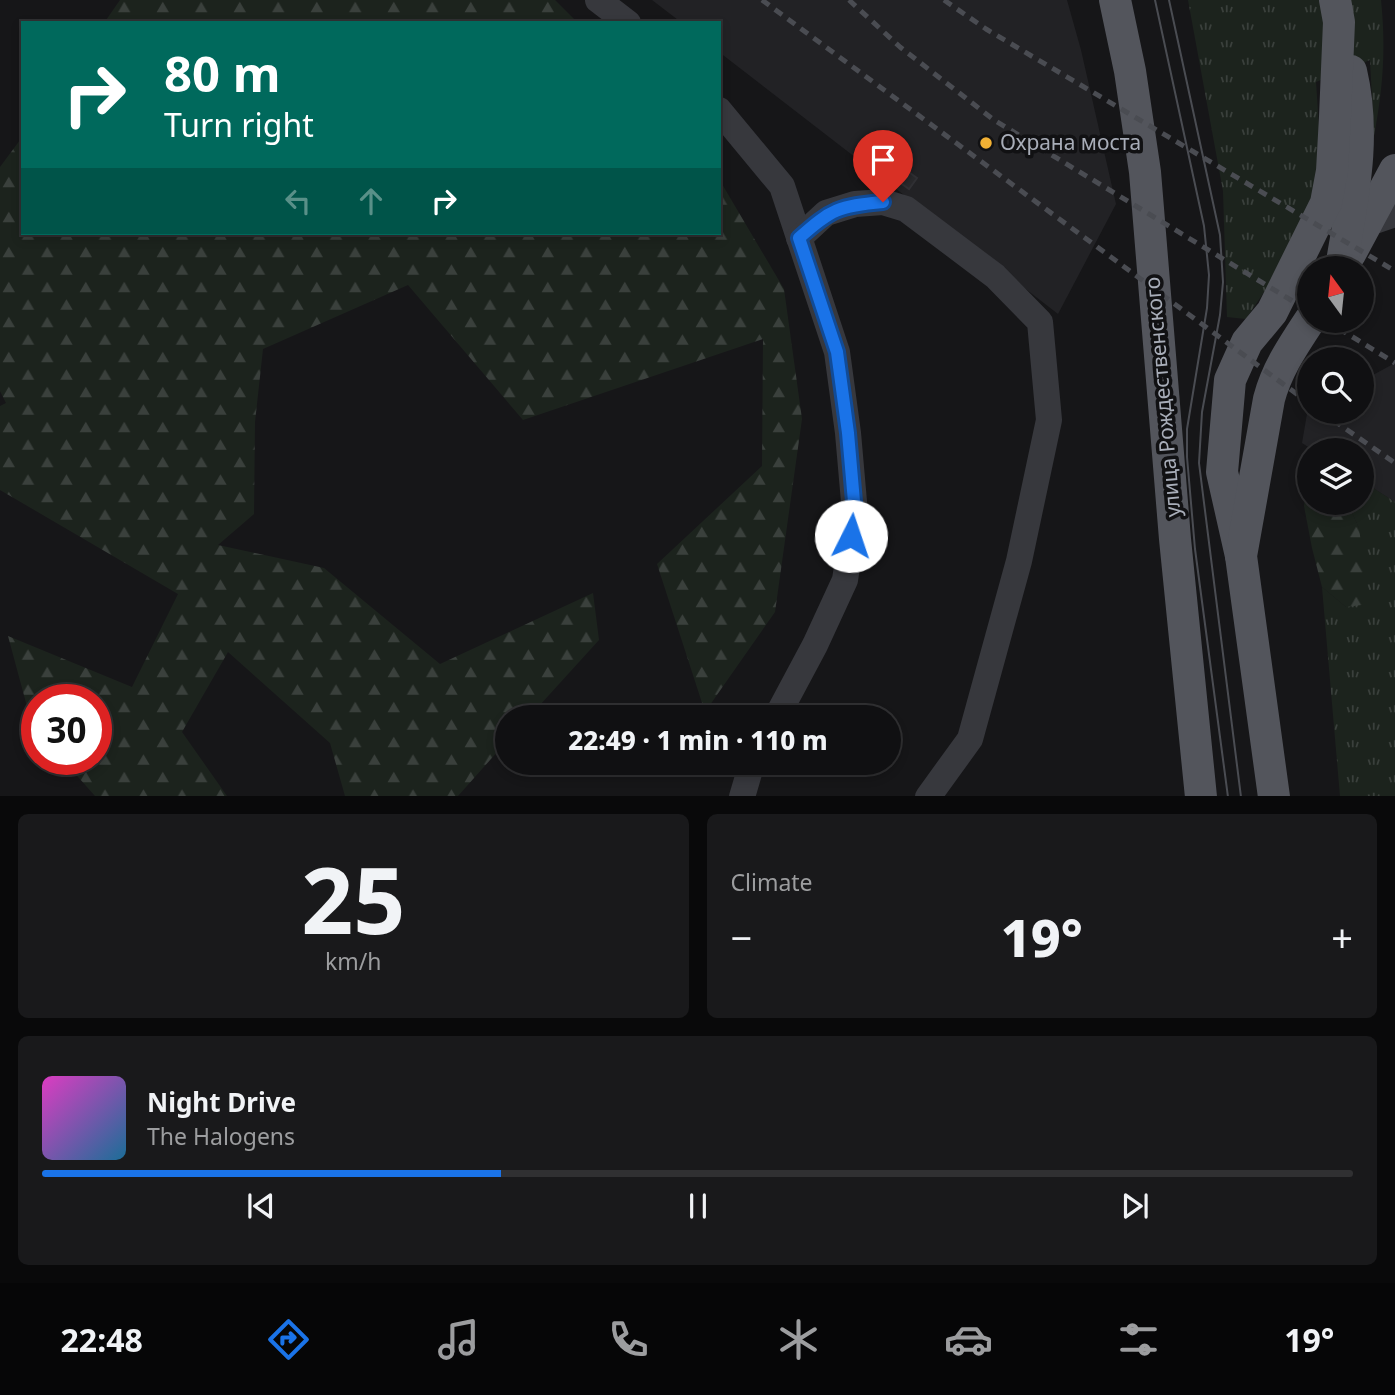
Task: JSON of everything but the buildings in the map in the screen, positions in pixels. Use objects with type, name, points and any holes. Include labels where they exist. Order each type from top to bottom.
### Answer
[{"type":"main road","name":"улица Рождественского","points":[[1115,0],[1130,71],[1145,172],[1175,539],[1201,796]]},
{"type":"main road","points":[[1337,11],[1357,96],[1359,158],[1344,256]]},
{"type":"main road","points":[[1274,796],[1241,556],[1222,471],[1230,380],[1247,342],[1272,312],[1326,203],[1332,171],[1337,11]]},
{"type":"main road","points":[[1352,256],[1382,218],[1395,170]]},
{"type":"main road","points":[[1241,556],[1269,399],[1283,361],[1301,333]]},
{"type":"street","points":[[598,0],[625,21]]},
{"type":"street","points":[[721,112],[782,186],[837,352],[848,433],[855,513],[845,580],[783,705]]},
{"type":"street","points":[[799,238],[826,214],[855,204],[883,202],[906,209],[995,276],[1040,322],[1049,420],[1019,561],[970,739],[928,796]]},
{"type":"street","points":[[742,796],[748,775]]},
{"type":"shaded area","points":[[652,0],[1067,0],[1116,204],[1058,314],[721,54],[721,21],[679,21]]},
{"type":"shaded area","points":[[1395,363],[1395,502],[1374,489],[1374,438],[1303,438],[1305,424],[1374,424],[1374,374]]},
{"type":"green space","points":[[120,0],[555,0],[576,21],[105,21]]},
{"type":"green space","points":[[1188,0],[1381,0],[1383,68],[1374,136],[1370,60],[1316,82],[1320,143],[1318,179],[1292,250],[1246,319],[1227,317],[1223,191]]},
{"type":"green space","points":[[21,139],[21,235],[721,235],[721,182],[784,289],[802,419],[775,612],[710,705],[703,705],[657,564],[762,466],[763,339],[523,420],[408,285],[263,349],[255,422],[254,514],[218,545],[324,568],[440,664],[593,593],[599,640],[540,705],[495,705],[495,754],[458,796],[345,796],[330,743],[228,652],[182,732],[227,796],[95,796],[76,775],[112,775],[112,684],[21,684],[8,636],[132,687],[178,594],[0,490],[0,406],[6,403],[0,391],[0,167]]},
{"type":"green space","points":[[1374,489],[1395,502],[1395,796],[1340,796],[1322,587],[1346,607],[1359,528],[1353,515],[1374,515]]},
{"type":"green space","points":[[1306,515],[1353,515],[1359,528],[1369,604],[1346,607],[1322,587]]},
{"type":"tram line","points":[[1155,0],[1204,226],[1209,275],[1207,308],[1187,429],[1187,457],[1195,549],[1228,796]]},
{"type":"tram line","points":[[1169,0],[1220,235],[1223,282],[1220,315],[1202,412],[1199,463],[1241,796]]},
{"type":"railway","points":[[762,0],[1297,394]]},
{"type":"railway","points":[[849,0],[900,47],[994,120],[1297,304]]},
{"type":"railway","points":[[944,0],[986,29],[1395,271]]},
{"type":"railway","points":[[1346,333],[1395,363]]},
{"type":"railway","points":[[1339,424],[1395,463]]},
{"type":"place","name":"Охрана моста","points":[[986,143]]},
{"type":"route","points":[[851,536],[855,513],[837,352],[799,238],[826,214],[855,204],[883,202]]}]
